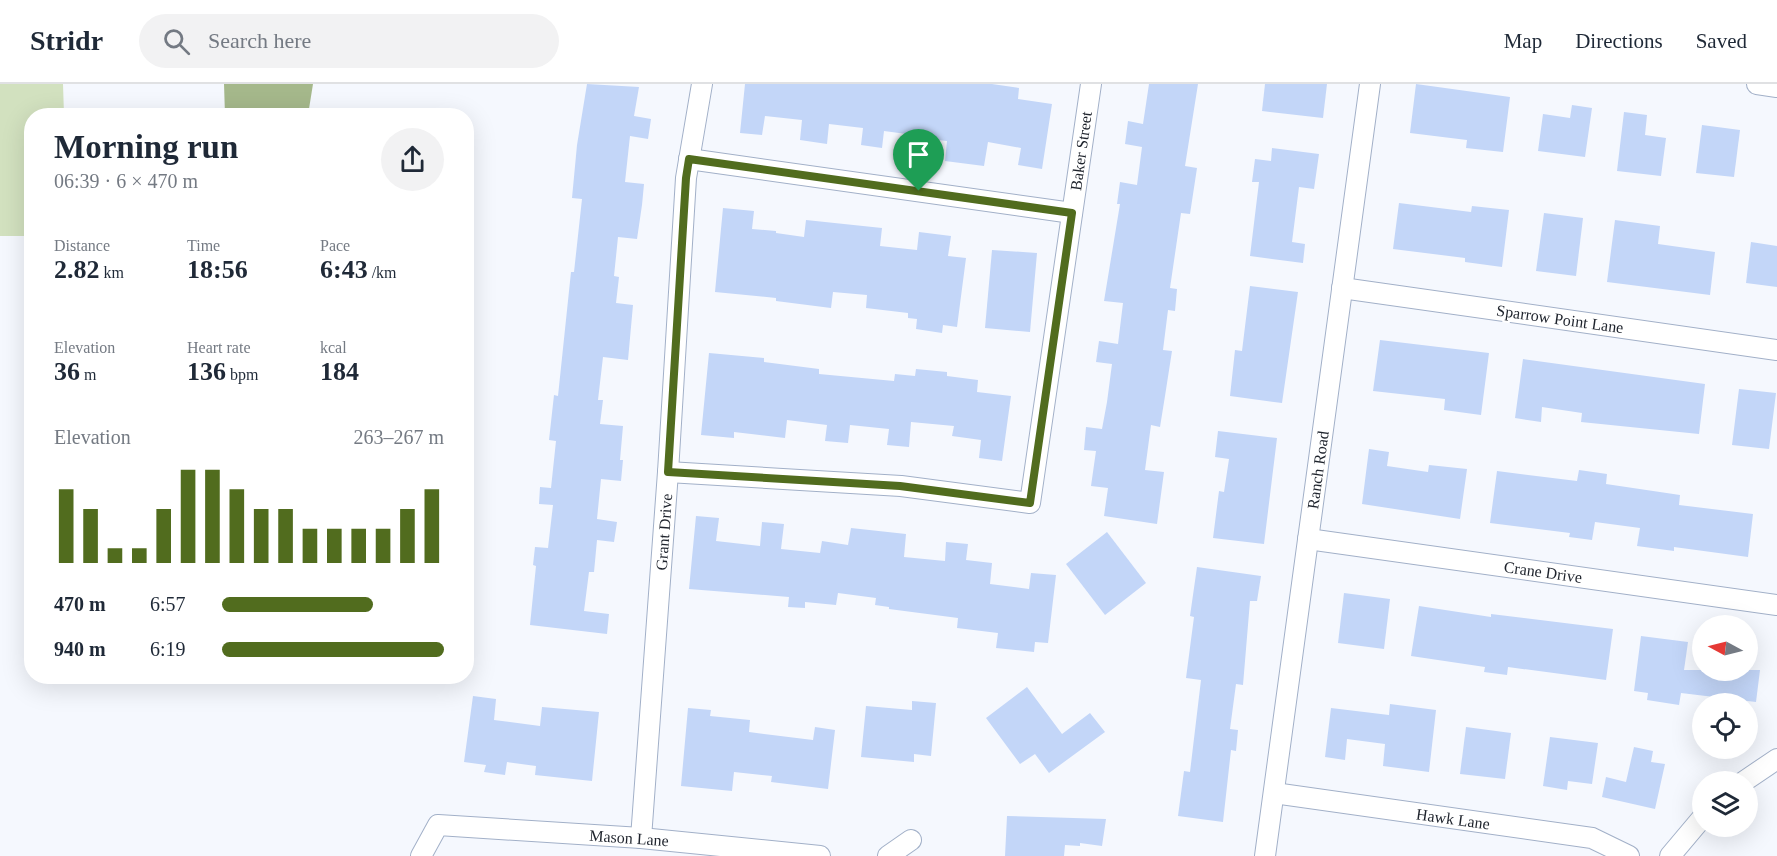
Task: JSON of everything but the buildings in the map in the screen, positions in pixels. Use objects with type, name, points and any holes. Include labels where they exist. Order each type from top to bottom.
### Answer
[{"type":"street","name":"Grant Drive","points":[[641,838],[668,472],[686,178],[702,84]]},
{"type":"street","name":"Baker Street","points":[[668,472],[900,486],[1030,503],[1091,84]]},
{"type":"street","name":"Ranch Road","points":[[1265,856],[1370,84]]},
{"type":"street","points":[[1756,84],[1777,87]]},
{"type":"street","points":[[689,159],[1072,213]]},
{"type":"street","name":"Sparrow Point Lane","points":[[1342,288],[1777,350]]},
{"type":"street","name":"Crane Drive","points":[[1308,539],[1777,605]]},
{"type":"street","points":[[1758,772],[1777,759]]},
{"type":"street","name":"Hawk Lane","points":[[1274,793],[1592,838],[1629,856]]},
{"type":"street","name":"Mason Lane","points":[[421,856],[438,825],[641,838],[820,856]]},
{"type":"street","points":[[1670,856],[1692,830]]},
{"type":"street","points":[[888,856],[911,840]]},
{"type":"shaded area","points":[[0,84],[63,84],[64,108],[24,108],[24,236],[0,236]]},
{"type":"shaded area","points":[[224,84],[313,84],[309,108],[225,108]]},
{"type":"route","points":[[689,159],[919,191],[1072,213],[1030,503],[900,486],[668,472],[689,159]]}]
